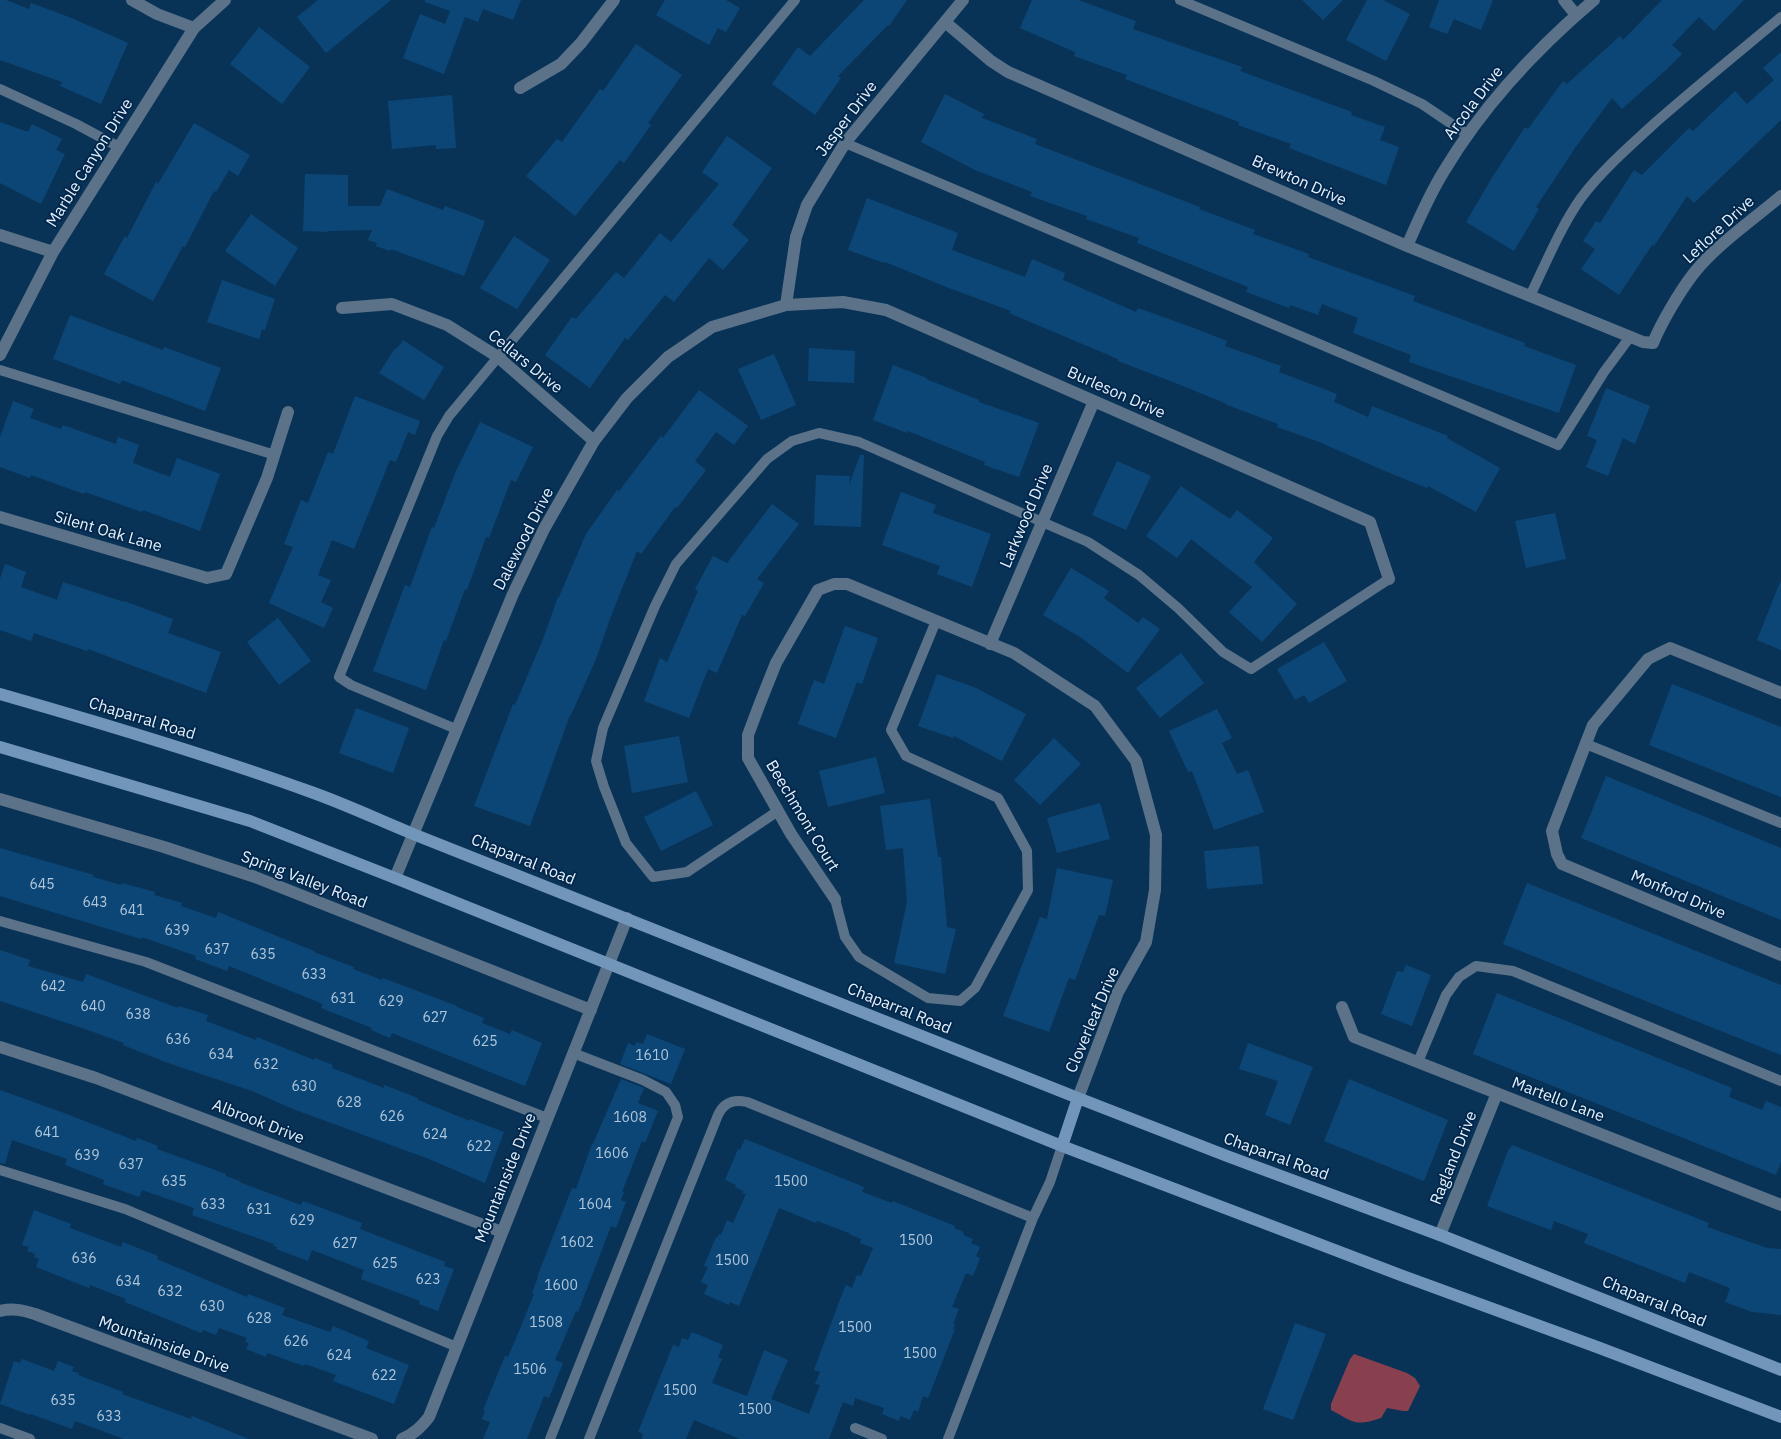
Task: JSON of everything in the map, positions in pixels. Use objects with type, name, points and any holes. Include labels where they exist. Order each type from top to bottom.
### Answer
[{"type":"main road","name":"Chaparral Road","points":[[0,694],[104,723],[312,792],[413,834],[1078,1098],[1227,1156],[1440,1235],[1781,1370]]},
{"type":"main road","points":[[0,747],[250,821],[1062,1146],[1403,1276],[1597,1346],[1781,1417]]},
{"type":"main road","points":[[1062,1146],[1078,1098]]},
{"type":"street","points":[[132,0],[157,14],[194,28]]},
{"type":"street","name":"Marble Canyon Drive","points":[[0,354],[53,252],[194,28],[225,0]]},
{"type":"street","points":[[520,88],[562,64],[586,37],[614,0]]},
{"type":"street","name":"Jasper Drive","points":[[786,305],[796,237],[808,205],[845,143],[963,0]]},
{"type":"street","points":[[1564,0],[1576,15]]},
{"type":"street","name":"Arcola Drive","points":[[1407,246],[1439,179],[1493,101],[1512,78],[1576,15],[1594,0]]},
{"type":"street","name":"Brewton Drive","points":[[945,22],[1008,72],[1407,246],[1630,337],[1653,344]]},
{"type":"street","name":"Leflore Drive","points":[[1653,344],[1658,330],[1694,274],[1711,255],[1781,196]]},
{"type":"street","points":[[0,235],[53,252]]},
{"type":"street","name":"Burleson Drive","points":[[786,305],[843,302],[886,310],[1370,522],[1389,579]]},
{"type":"street","name":"Cellars Drive","points":[[342,308],[392,304],[447,325],[498,357],[594,441]]},
{"type":"street","name":"Dalewood Drive","points":[[395,878],[513,594],[544,529],[594,441],[627,398],[668,357],[712,327],[786,305]]},
{"type":"street","name":"Larkwood Drive","points":[[990,644],[1094,401]]},
{"type":"street","points":[[275,455],[288,412]]},
{"type":"street","name":"Silent Oak Lane","points":[[0,517],[207,578],[226,574],[275,455]]},
{"type":"street","name":"Beechmont Court","points":[[835,899],[778,812],[748,758],[748,736],[776,663],[818,590],[834,584],[847,584],[990,644]]},
{"type":"street","name":"Cloverleaf Drive","points":[[990,644],[1014,653],[1096,706],[1136,761],[1156,835],[1155,890],[1146,942],[1118,992],[1078,1098]]},
{"type":"street","points":[[1586,744],[1593,725],[1648,659],[1670,648],[1781,693]]},
{"type":"street","name":"Monford Drive","points":[[1586,744],[1552,831],[1557,854],[1562,864],[1781,956]]},
{"type":"street","name":"Spring Valley Road","points":[[0,799],[164,847],[255,877],[591,1010]]},
{"type":"street","name":"Mountainside Drive","points":[[402,1439],[410,1436],[421,1427],[429,1416],[627,918]]},
{"type":"street","name":"Martello Lane","points":[[1342,1007],[1354,1037],[1781,1205]]},
{"type":"street","name":"Albrook Drive","points":[[0,1047],[96,1078],[502,1232]]},
{"type":"street","name":"Ragland Drive","points":[[1440,1235],[1497,1094]]},
{"type":"street","name":"Mountainside Drive","points":[[0,1311],[20,1309],[372,1439]]},
{"type":"lane","points":[[456,729],[351,685],[339,677],[437,436],[449,416],[795,0]]},
{"type":"lane","points":[[1180,0],[1374,81],[1422,104],[1468,135]]},
{"type":"lane","points":[[1530,296],[1581,198],[1602,174],[1660,118],[1781,17]]},
{"type":"lane","points":[[0,89],[76,124],[119,147]]},
{"type":"lane","points":[[845,143],[1558,445],[1604,372],[1630,337]]},
{"type":"lane","points":[[0,370],[275,455]]},
{"type":"lane","points":[[778,812],[687,872],[653,877],[626,844],[596,761],[603,728],[655,606],[676,564],[767,459],[792,441],[819,434],[859,442],[1088,542],[1139,575],[1178,608],[1223,652],[1251,669],[1389,579]]},
{"type":"lane","points":[[835,899],[845,937],[859,957],[928,998],[960,1000],[975,988],[1028,890],[1027,851],[998,798],[906,756],[891,730],[936,621]]},
{"type":"lane","points":[[1586,744],[1781,823]]},
{"type":"lane","points":[[0,921],[146,962],[547,1118]]},
{"type":"lane","points":[[1418,1062],[1446,995],[1459,977],[1476,966],[1513,972],[1781,1081]]},
{"type":"lane","points":[[550,1439],[678,1117],[675,1105],[666,1092],[644,1080],[573,1054]]},
{"type":"lane","points":[[590,1439],[718,1115],[721,1108],[727,1104],[740,1100],[747,1102],[1032,1218]]},
{"type":"lane","points":[[948,1439],[1032,1218],[1050,1182],[1062,1146]]},
{"type":"lane","points":[[0,1170],[125,1209],[457,1347]]},
{"type":"lane","points":[[0,1428],[30,1439]]},
{"type":"lane","points":[[855,1428],[882,1439]]},
{"type":"shaded area","points":[[1354,1354],[1407,1373],[1415,1378],[1420,1386],[1408,1411],[1387,1408],[1381,1418],[1360,1423],[1331,1410],[1331,1404],[1350,1359]]},
{"type":"building","points":[[0,0],[6,0],[29,9],[31,3],[69,17],[128,43],[101,104],[60,86],[62,82],[0,60]]},
{"type":"building","points":[[318,0],[391,0],[326,53],[297,17]]},
{"type":"building","points":[[425,0],[521,0],[513,20],[483,9],[478,22],[465,17],[444,74],[403,58],[420,14],[445,24],[450,11],[425,2]]},
{"type":"building","points":[[665,0],[726,0],[740,8],[726,32],[718,28],[709,45],[656,15]]},
{"type":"building","points":[[864,0],[907,0],[889,26],[838,76],[841,78],[815,115],[772,84],[798,47],[810,56]]},
{"type":"building","points":[[1032,0],[1078,0],[1136,21],[1133,29],[1242,67],[1240,71],[1352,112],[1351,115],[1385,127],[1380,140],[1399,147],[1386,185],[1289,148],[1291,144],[1238,125],[1239,122],[1125,79],[1127,75],[1074,56],[1075,52],[1020,28]]},
{"type":"building","points":[[1302,0],[1343,0],[1323,20]]},
{"type":"building","points":[[1367,0],[1383,0],[1410,14],[1386,61],[1346,40]]},
{"type":"building","points":[[1439,0],[1493,0],[1481,30],[1454,19],[1447,34],[1429,27]]},
{"type":"building","points":[[1662,0],[1744,0],[1714,31],[1699,17],[1672,45],[1682,54],[1622,109],[1612,98],[1575,148],[1536,207],[1539,209],[1514,251],[1466,222],[1525,127],[1528,129],[1563,81],[1567,84],[1620,36],[1623,40]]},
{"type":"building","points":[[259,27],[310,67],[282,104],[230,64]]},
{"type":"building","points":[[636,44],[682,75],[648,123],[651,125],[624,163],[620,160],[575,216],[526,176],[557,139],[562,142],[600,89],[603,91]]},
{"type":"building","points":[[1781,52],[1781,120],[1694,203],[1687,196],[1619,295],[1581,269],[1595,249],[1583,241],[1596,221],[1600,223],[1634,170],[1642,175],[1689,128],[1693,131],[1735,91],[1747,104],[1774,80],[1763,68]]},
{"type":"building","points":[[945,94],[984,114],[982,118],[1037,139],[1035,144],[1200,207],[1199,209],[1255,230],[1253,234],[1309,254],[1308,257],[1415,296],[1413,301],[1525,343],[1524,346],[1576,365],[1559,413],[1409,362],[1411,355],[1353,333],[1358,318],[1322,304],[1318,315],[1290,305],[1289,308],[1246,292],[1248,287],[1137,243],[1139,238],[1086,219],[1087,216],[1030,196],[1032,192],[975,170],[921,142]]},
{"type":"building","points":[[452,95],[456,148],[436,149],[436,145],[392,149],[388,101]]},
{"type":"building","points":[[0,122],[28,132],[32,124],[62,139],[56,150],[65,154],[41,204],[0,183]]},
{"type":"building","points":[[194,123],[250,155],[238,176],[229,170],[216,192],[214,191],[185,247],[183,246],[153,301],[104,274],[125,236],[127,238],[156,182],[158,184]]},
{"type":"building","points":[[727,136],[772,168],[732,225],[749,240],[723,270],[709,258],[674,302],[665,295],[628,340],[625,338],[590,388],[545,355],[572,317],[576,319],[616,272],[624,278],[660,233],[671,242],[719,184],[702,172]]},
{"type":"building","points":[[305,174],[348,175],[348,206],[380,206],[387,189],[443,210],[445,206],[485,221],[464,276],[391,249],[390,251],[376,246],[377,243],[368,240],[372,230],[303,231]]},
{"type":"building","points":[[867,198],[958,233],[952,250],[1025,277],[1032,259],[1065,273],[1063,280],[1136,312],[1138,308],[1194,328],[1227,341],[1225,346],[1281,366],[1279,372],[1337,394],[1334,402],[1368,417],[1372,406],[1448,436],[1447,438],[1500,468],[1476,512],[1428,486],[1427,488],[1319,442],[1277,427],[1278,424],[1118,361],[1118,359],[1009,313],[1011,311],[885,262],[848,250]]},
{"type":"building","points":[[251,214],[298,248],[275,286],[225,251]]},
{"type":"building","points":[[514,236],[550,260],[517,309],[480,288]]},
{"type":"building","points":[[222,280],[275,299],[265,330],[262,329],[259,339],[207,322]]},
{"type":"building","points":[[70,315],[163,350],[164,347],[221,368],[205,411],[122,380],[120,384],[53,359]]},
{"type":"building","points":[[403,340],[444,367],[424,400],[379,373]]},
{"type":"building","points":[[809,348],[855,351],[854,383],[808,381]]},
{"type":"building","points":[[774,354],[796,405],[761,420],[738,369]]},
{"type":"building","points":[[893,365],[979,400],[979,402],[1039,423],[1019,477],[984,465],[985,462],[908,431],[907,433],[873,420]]},
{"type":"building","points":[[1606,388],[1650,406],[1635,444],[1623,438],[1608,476],[1586,467],[1597,440],[1587,436]]},
{"type":"building","points":[[699,390],[748,426],[734,445],[716,432],[695,461],[706,470],[677,508],[675,507],[641,554],[637,551],[596,659],[570,715],[530,826],[474,806],[513,704],[515,705],[543,639],[558,597],[586,534],[617,490],[619,491],[661,436],[663,438]]},
{"type":"building","points":[[355,396],[420,421],[415,435],[408,432],[396,462],[390,460],[354,549],[332,540],[318,575],[331,580],[321,602],[333,608],[324,628],[269,603],[293,547],[284,544],[301,500],[308,503],[328,452],[333,454]]},
{"type":"building","points":[[13,401],[34,409],[30,418],[61,429],[63,425],[116,444],[118,437],[139,445],[133,463],[170,477],[177,458],[220,474],[200,531],[143,510],[142,512],[85,492],[84,494],[31,475],[30,478],[0,467],[0,437]]},
{"type":"building","points":[[480,422],[533,447],[516,482],[511,480],[489,538],[486,537],[467,590],[465,589],[446,641],[444,640],[426,690],[373,671],[405,585],[410,587],[432,527],[434,528],[456,471]]},
{"type":"building","points":[[860,455],[864,455],[861,527],[814,525],[816,475],[850,476],[849,485]]},
{"type":"building","points":[[1117,461],[1151,476],[1126,530],[1092,515]]},
{"type":"building","points":[[1181,486],[1230,519],[1237,510],[1273,538],[1254,562],[1297,604],[1262,642],[1229,612],[1252,587],[1191,539],[1177,558],[1146,536]]},
{"type":"building","points":[[901,492],[936,505],[933,513],[991,534],[972,587],[937,574],[940,566],[882,545]]},
{"type":"building","points":[[772,504],[799,524],[757,579],[764,583],[745,616],[742,615],[717,673],[708,669],[689,718],[644,701],[660,658],[667,662],[698,591],[695,589],[713,556],[727,563]]},
{"type":"building","points":[[1555,513],[1566,559],[1526,568],[1515,521]]},
{"type":"building","points":[[5,564],[26,572],[21,587],[57,600],[63,582],[173,619],[168,633],[221,652],[206,693],[88,649],[87,651],[34,633],[31,641],[0,630],[0,579]]},
{"type":"building","points":[[1071,568],[1109,591],[1104,598],[1138,623],[1143,617],[1160,629],[1128,673],[1080,637],[1043,615]]},
{"type":"building","points":[[1781,582],[1781,650],[1757,640]]},
{"type":"building","points":[[278,618],[311,661],[279,685],[247,642]]},
{"type":"building","points":[[845,626],[878,638],[862,684],[857,682],[836,738],[798,724],[814,680],[824,684]]},
{"type":"building","points":[[1324,642],[1347,681],[1309,703],[1304,695],[1295,700],[1277,669]]},
{"type":"building","points":[[1181,653],[1204,683],[1160,718],[1136,688]]},
{"type":"building","points":[[937,674],[974,687],[1026,714],[1002,761],[954,736],[953,738],[918,726]]},
{"type":"building","points":[[1672,684],[1781,727],[1781,797],[1649,745]]},
{"type":"building","points":[[356,708],[409,728],[393,773],[339,753]]},
{"type":"building","points":[[1217,709],[1232,738],[1222,743],[1237,774],[1248,770],[1264,812],[1214,830],[1192,771],[1188,772],[1169,731]]},
{"type":"building","points":[[679,736],[688,782],[632,793],[624,746]]},
{"type":"building","points":[[1054,738],[1081,764],[1040,805],[1014,780]]},
{"type":"building","points":[[876,757],[885,793],[828,807],[819,771]]},
{"type":"building","points":[[1606,776],[1781,848],[1781,920],[1581,838]]},
{"type":"building","points":[[696,791],[713,825],[661,851],[644,817]]},
{"type":"building","points":[[930,799],[938,857],[941,857],[947,927],[956,929],[945,974],[894,963],[907,902],[903,848],[886,850],[880,806]]},
{"type":"building","points":[[1100,803],[1110,839],[1057,853],[1047,818]]},
{"type":"building","points":[[1259,846],[1263,884],[1207,889],[1204,851]]},
{"type":"building","points":[[0,848],[94,875],[93,877],[121,885],[122,883],[155,892],[154,895],[182,903],[181,906],[216,918],[218,912],[354,967],[353,969],[382,980],[383,978],[457,1006],[484,1018],[482,1023],[510,1034],[512,1030],[542,1043],[525,1086],[392,1033],[390,1038],[371,1030],[372,1028],[321,1008],[323,1004],[229,966],[227,971],[195,959],[196,956],[142,937],[141,939],[0,896]]},
{"type":"building","points":[[1057,868],[1113,880],[1105,916],[1099,915],[1075,980],[1069,978],[1049,1032],[1003,1016],[1040,917],[1047,919]]},
{"type":"building","points":[[1527,883],[1781,985],[1781,1055],[1503,944]]},
{"type":"building","points":[[0,950],[30,960],[28,966],[83,982],[86,974],[178,1008],[179,1006],[208,1015],[206,1021],[256,1040],[257,1037],[314,1060],[315,1058],[333,1065],[332,1068],[384,1088],[384,1085],[470,1121],[470,1119],[504,1132],[485,1183],[429,1159],[293,1109],[252,1091],[168,1063],[123,1045],[124,1043],[82,1028],[0,1001]]},
{"type":"building","points":[[1406,965],[1431,975],[1412,1026],[1381,1014],[1397,971],[1403,972]]},
{"type":"building","points":[[1497,993],[1732,1088],[1729,1097],[1762,1110],[1766,1101],[1781,1107],[1781,1162],[1776,1175],[1473,1054]]},
{"type":"building","points":[[647,1034],[685,1049],[671,1084],[620,1064],[628,1043],[635,1046],[636,1042],[643,1044]]},
{"type":"building","points":[[1248,1043],[1313,1067],[1290,1125],[1265,1115],[1278,1081],[1239,1069]]},
{"type":"building","points":[[621,1079],[644,1088],[638,1103],[658,1111],[645,1143],[642,1141],[622,1192],[624,1192],[621,1200],[626,1202],[616,1228],[611,1226],[578,1312],[576,1311],[555,1360],[563,1363],[549,1398],[544,1396],[527,1439],[483,1439],[490,1422],[482,1419],[485,1411],[483,1410],[505,1356],[508,1357],[520,1329],[534,1294],[532,1293],[537,1277],[572,1188],[576,1189],[592,1144]]},
{"type":"building","points":[[1349,1079],[1448,1120],[1424,1181],[1324,1141]]},
{"type":"building","points":[[0,1090],[136,1141],[137,1138],[158,1146],[157,1149],[226,1174],[226,1176],[239,1182],[301,1205],[303,1201],[362,1223],[360,1229],[445,1262],[444,1266],[454,1269],[438,1311],[419,1304],[420,1301],[361,1279],[364,1270],[312,1250],[308,1261],[276,1249],[277,1247],[273,1246],[274,1244],[192,1215],[194,1208],[142,1190],[139,1197],[103,1184],[104,1180],[65,1165],[67,1159],[12,1140],[5,1164],[0,1163]]},
{"type":"building","points":[[745,1139],[864,1187],[862,1192],[892,1203],[893,1201],[955,1226],[954,1228],[964,1232],[963,1235],[973,1239],[971,1243],[980,1247],[976,1256],[980,1258],[973,1276],[966,1273],[952,1307],[959,1309],[953,1324],[955,1324],[953,1329],[955,1329],[929,1396],[928,1398],[923,1396],[918,1412],[914,1410],[910,1420],[900,1416],[899,1421],[882,1414],[884,1408],[855,1398],[853,1406],[843,1402],[829,1439],[740,1439],[694,1420],[686,1439],[642,1439],[643,1434],[638,1432],[673,1345],[679,1347],[682,1338],[688,1340],[692,1332],[723,1345],[718,1357],[722,1359],[712,1383],[747,1396],[764,1350],[788,1360],[771,1399],[809,1414],[820,1385],[815,1384],[820,1372],[814,1370],[839,1302],[846,1285],[852,1288],[857,1275],[861,1276],[873,1248],[860,1243],[861,1239],[849,1233],[817,1221],[816,1223],[779,1208],[739,1306],[730,1302],[729,1305],[704,1294],[708,1285],[701,1282],[708,1267],[704,1266],[716,1237],[719,1234],[721,1235],[727,1220],[733,1223],[746,1194],[735,1187],[736,1185],[725,1180],[738,1149],[740,1150]]},
{"type":"building","points":[[1512,1145],[1709,1223],[1707,1227],[1767,1248],[1781,1249],[1781,1315],[1752,1312],[1725,1302],[1730,1288],[1689,1272],[1685,1283],[1584,1243],[1588,1234],[1554,1221],[1551,1230],[1487,1206],[1509,1148]]},
{"type":"building","points":[[34,1210],[71,1224],[70,1228],[121,1247],[123,1242],[158,1256],[157,1259],[247,1297],[248,1294],[285,1308],[282,1315],[330,1332],[333,1326],[369,1341],[366,1348],[409,1365],[394,1404],[333,1381],[336,1375],[267,1353],[266,1357],[246,1349],[249,1343],[245,1342],[247,1338],[219,1328],[216,1335],[203,1330],[201,1333],[125,1302],[126,1299],[90,1285],[89,1288],[36,1267],[39,1259],[34,1257],[35,1254],[27,1251],[29,1247],[22,1245]]},
{"type":"building","points":[[1295,1323],[1326,1334],[1293,1420],[1263,1409]]},
{"type":"building","points":[[22,1359],[54,1371],[58,1361],[74,1367],[72,1371],[79,1373],[78,1375],[123,1392],[122,1394],[191,1419],[192,1416],[249,1439],[124,1439],[75,1421],[72,1429],[30,1415],[0,1404],[14,1361],[20,1363]]}]
